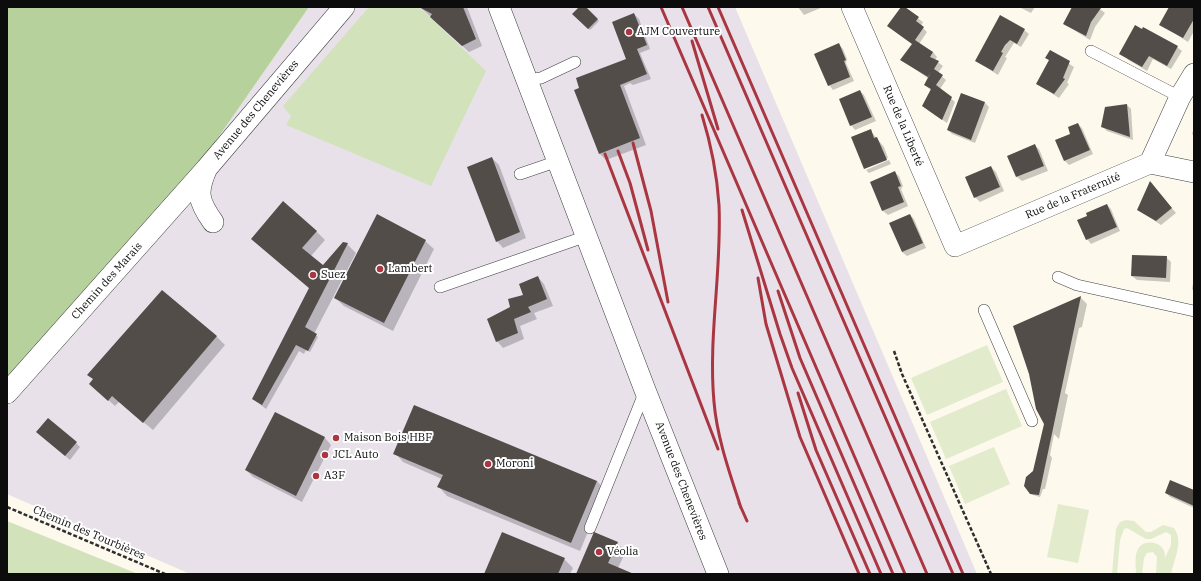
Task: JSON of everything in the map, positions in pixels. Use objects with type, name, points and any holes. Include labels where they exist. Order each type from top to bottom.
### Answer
[{"type":"street","name":"Avenue des Chenevières","points":[[213,222],[205,210],[199,195],[199,184],[207,168],[344,7]]},
{"type":"street","name":"Avenue des Chenevières","points":[[499,7],[716,574]]},
{"type":"street","name":"Rue de la Liberté","points":[[852,7],[955,246]]},
{"type":"street","points":[[1194,74],[1180,97],[1150,163],[1194,172]]},
{"type":"street","name":"Rue de la Fraternité","points":[[955,246],[1150,163]]},
{"type":"street","name":"Chemin des Marais","points":[[7,393],[207,168]]},
{"type":"lane","points":[[1091,51],[1180,97]]},
{"type":"lane","points":[[527,80],[541,78],[575,62]]},
{"type":"lane","points":[[520,174],[558,161]]},
{"type":"lane","points":[[440,287],[587,236]]},
{"type":"lane","points":[[1058,277],[1078,285],[1194,311]]},
{"type":"lane","points":[[984,310],[1032,421]]},
{"type":"lane","points":[[590,528],[645,390]]},
{"type":"path","points":[[894,351],[902,374],[991,574]]},
{"type":"path","name":"Chemin des Tourbières","points":[[7,507],[165,574]]},
{"type":"shaded area","points":[[309,7],[735,7],[977,574],[190,574],[7,494],[7,378],[135,257]]},
{"type":"green space","points":[[7,7],[309,7],[135,257],[7,378]]},
{"type":"green space","points":[[369,7],[419,7],[486,71],[431,186],[286,125],[291,116],[283,106]]},
{"type":"green space","points":[[987,345],[1003,382],[927,415],[911,378]]},
{"type":"green space","points":[[1006,389],[1022,426],[946,459],[930,422]]},
{"type":"green space","points":[[994,447],[1010,484],[965,504],[949,466]]},
{"type":"green space","points":[[1058,504],[1089,510],[1078,563],[1047,557]]},
{"type":"green space","points":[[1126,520],[1134,521],[1146,532],[1151,532],[1163,525],[1174,528],[1177,533],[1178,545],[1171,574],[1156,574],[1157,557],[1153,552],[1147,553],[1144,558],[1142,574],[1136,574],[1136,555],[1138,549],[1143,544],[1154,543],[1161,546],[1164,551],[1165,558],[1171,545],[1171,535],[1166,532],[1151,539],[1146,539],[1127,528],[1124,529],[1120,540],[1117,574],[1112,574],[1116,529],[1120,522]]},
{"type":"green space","points":[[7,521],[138,574],[7,574]]},
{"type":"building","points":[[419,7],[463,7],[476,39],[462,46],[430,17],[432,14]]},
{"type":"building","points":[[579,7],[586,7],[598,19],[588,29],[572,14]]},
{"type":"building","points":[[901,7],[905,7],[919,17],[916,21],[924,27],[915,40],[933,52],[930,57],[939,61],[934,69],[943,75],[936,85],[952,97],[942,120],[922,106],[931,89],[924,85],[931,72],[928,77],[900,60],[912,44],[887,26]]},
{"type":"building","points":[[1072,7],[1101,8],[1091,22],[1086,36],[1063,24]]},
{"type":"building","points":[[1169,7],[1194,7],[1194,19],[1183,38],[1159,25]]},
{"type":"building","points":[[634,13],[647,45],[637,49],[647,74],[620,85],[640,138],[599,154],[574,90],[579,88],[576,78],[626,59],[612,22]]},
{"type":"building","points":[[1000,15],[1025,29],[1017,44],[1010,40],[1005,45],[1001,52],[1003,53],[993,71],[975,61]]},
{"type":"building","points":[[1135,25],[1142,29],[1143,27],[1178,46],[1167,66],[1149,56],[1142,67],[1119,54]]},
{"type":"building","points":[[839,43],[846,60],[844,61],[850,77],[828,86],[814,54]]},
{"type":"building","points":[[1050,50],[1070,61],[1063,78],[1065,79],[1054,94],[1036,84],[1049,60],[1045,58]]},
{"type":"building","points":[[860,90],[872,117],[850,126],[839,99]]},
{"type":"building","points":[[961,93],[985,102],[971,140],[947,130]]},
{"type":"building","points":[[1127,104],[1130,137],[1101,127],[1105,107]]},
{"type":"building","points":[[1078,123],[1090,150],[1064,161],[1055,140],[1070,134],[1068,127]]},
{"type":"building","points":[[871,129],[874,138],[877,137],[887,160],[864,169],[851,137]]},
{"type":"building","points":[[1035,144],[1044,166],[1016,177],[1007,156]]},
{"type":"building","points":[[492,157],[520,232],[496,242],[467,167]]},
{"type":"building","points":[[991,166],[1000,187],[974,198],[965,177]]},
{"type":"building","points":[[895,171],[901,186],[898,187],[904,202],[882,211],[870,182]]},
{"type":"building","points":[[1150,181],[1172,208],[1156,221],[1137,210]]},
{"type":"building","name":"Suez","points":[[283,201],[317,231],[302,248],[323,265],[343,242],[348,243],[305,327],[317,334],[308,351],[296,345],[262,405],[252,399],[309,288],[251,239]]},
{"type":"building","points":[[1107,204],[1117,227],[1086,240],[1077,220],[1087,216],[1086,213]]},
{"type":"building","name":"Lambert","points":[[377,214],[426,240],[384,323],[334,298]]},
{"type":"building","points":[[910,214],[923,243],[902,252],[889,223]]},
{"type":"building","points":[[1132,255],[1167,256],[1166,278],[1131,276]]},
{"type":"building","points":[[538,276],[547,299],[528,307],[531,312],[514,319],[518,333],[496,342],[487,319],[510,307],[508,299],[523,295],[519,284]]},
{"type":"building","points":[[162,290],[217,336],[143,423],[112,396],[108,401],[89,384],[93,379],[87,375]]},
{"type":"building","points":[[1081,296],[1039,495],[1030,494],[1024,486],[1026,477],[1033,471],[1044,424],[1036,409],[1029,374],[1013,326]]},
{"type":"building","name":"Moroni","points":[[414,405],[597,481],[571,543],[437,487],[443,475],[393,454]]},
{"type":"building","points":[[275,412],[325,437],[296,496],[245,470]]},
{"type":"building","points":[[48,418],[77,442],[65,456],[36,432]]},
{"type":"building","points":[[1170,480],[1194,490],[1194,506],[1165,493]]},
{"type":"building","points":[[502,532],[565,558],[558,574],[484,574]]},
{"type":"building","name":"Véolia","points":[[594,532],[618,542],[608,563],[634,574],[576,574]]},
{"type":"railway","points":[[661,7],[905,574]]},
{"type":"railway","points":[[682,7],[927,574]]},
{"type":"railway","points":[[708,7],[953,574]]},
{"type":"railway","points":[[718,7],[963,574]]},
{"type":"railway","points":[[692,41],[718,129]]},
{"type":"railway","points":[[702,115],[713,160],[719,205],[719,254],[713,353],[714,402],[721,442],[741,508]]},
{"type":"railway","points":[[633,143],[651,211],[668,302]]},
{"type":"railway","points":[[618,151],[630,183],[648,250]]},
{"type":"railway","points":[[605,154],[718,449]]},
{"type":"railway","points":[[742,210],[792,368],[881,574]]},
{"type":"railway","points":[[758,278],[766,324],[800,437],[859,574]]},
{"type":"railway","points":[[778,291],[800,358],[893,574]]},
{"type":"railway","points":[[798,393],[816,450],[870,574]]},
{"type":"railway","points":[[739,503],[747,521]]},
{"type":"place","name":"AJM Couverture","points":[[629,32]]},
{"type":"place","name":"Lambert","points":[[380,269]]},
{"type":"place","name":"Suez","points":[[313,275]]},
{"type":"place","name":"Maison Bois HBF","points":[[336,438]]},
{"type":"place","name":"JCL Auto","points":[[325,455]]},
{"type":"place","name":"Moroni","points":[[488,464]]},
{"type":"place","name":"A3F","points":[[316,476]]},
{"type":"place","name":"Véolia","points":[[599,552]]}]
